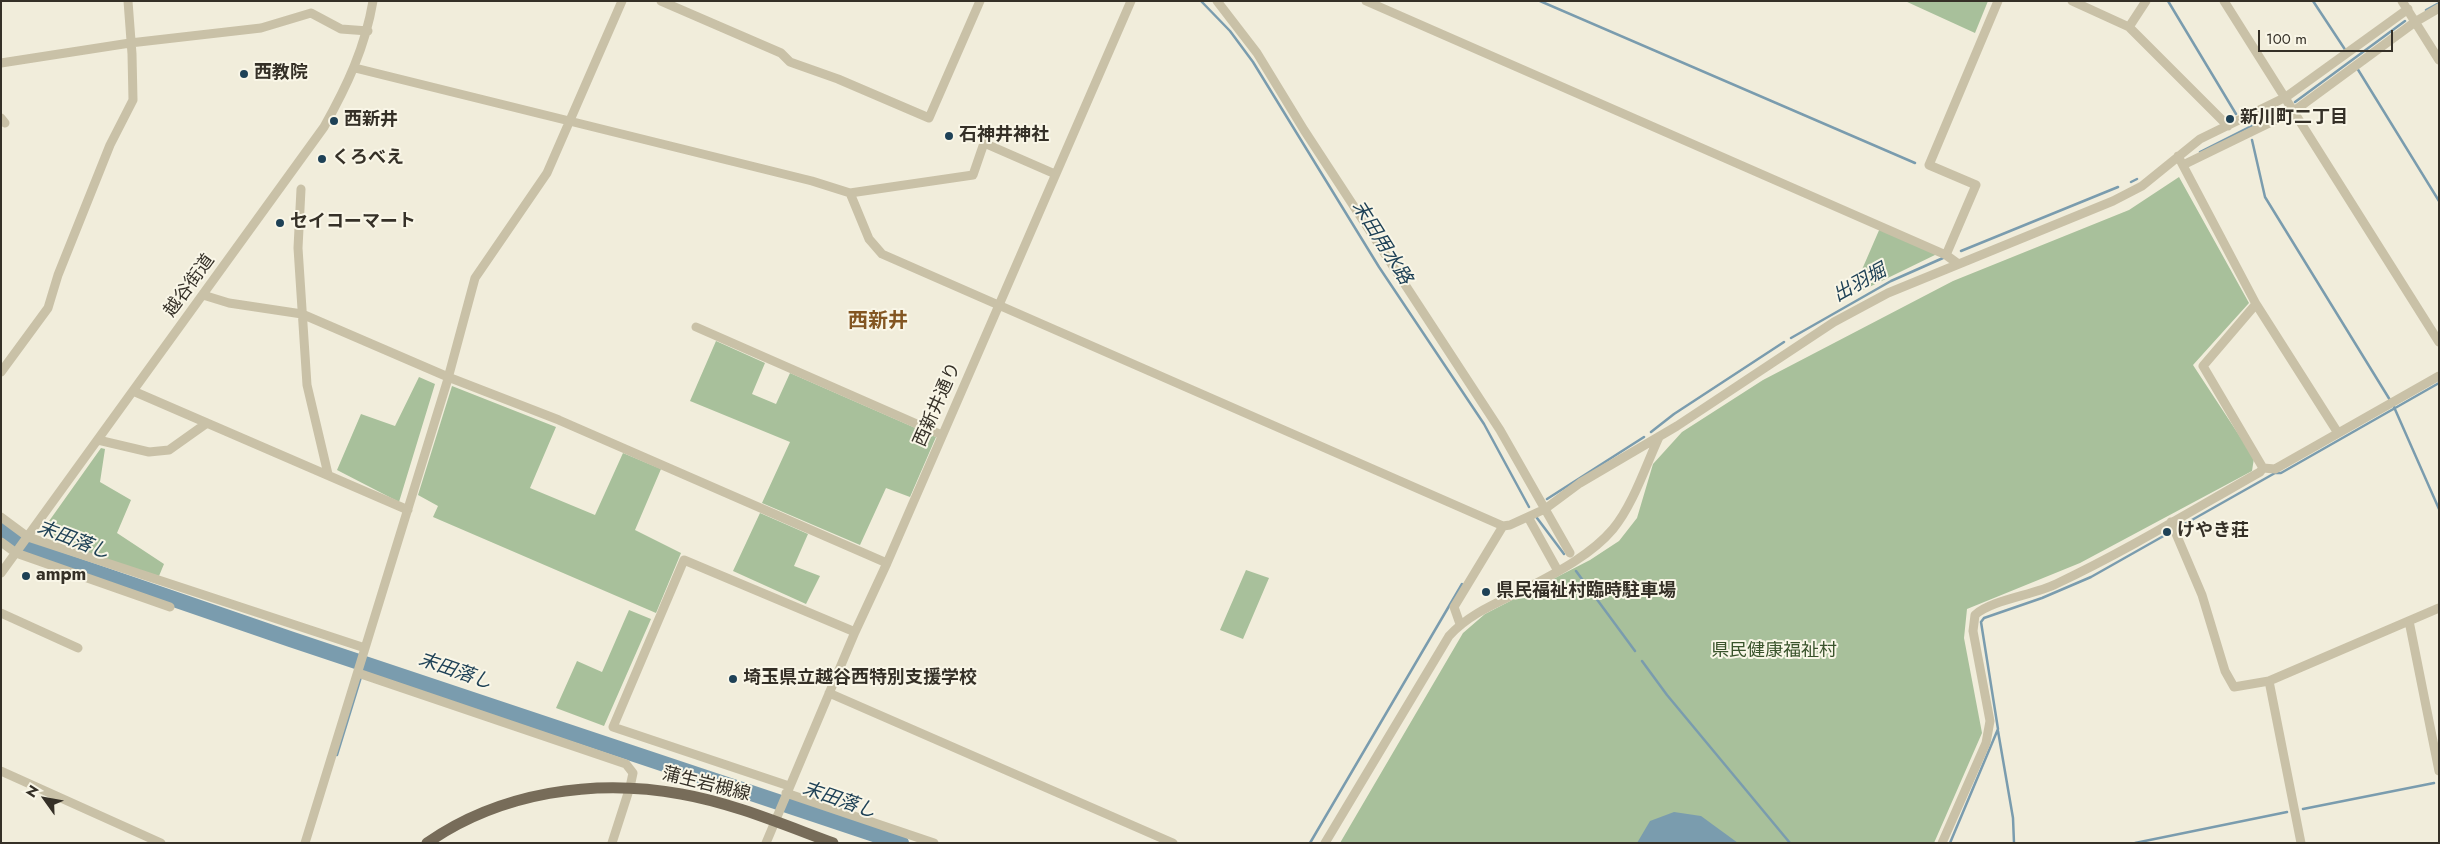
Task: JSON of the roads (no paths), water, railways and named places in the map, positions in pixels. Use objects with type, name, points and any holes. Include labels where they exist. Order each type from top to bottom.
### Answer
[{"type":"main road","name":"蒲生岩槻線","points":[[427,843],[497,807],[519,800],[573,789],[630,787],[690,796],[774,822],[833,843]]},
{"type":"street","points":[[1,372],[48,308],[58,275],[110,145],[132,100],[128,1]]},
{"type":"street","name":"越谷街道","points":[[1,573],[324,127],[355,68],[368,31],[373,1]]},
{"type":"street","points":[[304,843],[408,510],[448,377],[475,278],[547,173],[622,1]]},
{"type":"street","points":[[660,1],[781,53],[790,62],[838,79],[929,118],[980,1]]},
{"type":"street","name":"西新井通り","points":[[766,843],[855,632],[887,563],[1131,1]]},
{"type":"street","points":[[1217,1],[1257,53],[1320,155],[1500,430],[1570,553]]},
{"type":"street","points":[[1366,1],[1946,255],[1957,263]]},
{"type":"street","points":[[1946,255],[1976,185],[1929,165],[1998,1]]},
{"type":"street","points":[[2072,1],[2129,27],[2228,126]]},
{"type":"street","points":[[2129,27],[2146,1]]},
{"type":"street","points":[[2224,1],[2439,342]]},
{"type":"street","points":[[1460,624],[1454,607],[1503,526],[1545,509],[1603,468],[1659,437],[1834,322],[1888,292],[2113,201],[2142,186],[2200,139],[2286,97],[2405,5],[2439,60]]},
{"type":"street","points":[[2183,165],[2294,110],[2415,22],[2439,8]]},
{"type":"street","points":[[1,63],[130,43],[261,28],[311,13],[341,29],[368,31]]},
{"type":"street","points":[[355,68],[569,123],[804,178],[850,193],[974,175],[984,143],[1055,174]]},
{"type":"street","points":[[2178,156],[2256,304],[2338,433]]},
{"type":"street","points":[[301,189],[298,248],[307,385],[328,474]]},
{"type":"street","points":[[850,193],[869,239],[882,254],[1503,526]]},
{"type":"street","points":[[203,295],[229,303],[302,314],[448,377],[559,420],[887,563]]},
{"type":"street","points":[[2256,304],[2203,366],[2264,468]]},
{"type":"street","points":[[696,327],[942,435]]},
{"type":"street","points":[[1942,843],[1986,743],[1989,729],[1990,721],[1973,631],[1975,615],[1986,608],[2051,586],[2091,568],[2264,468],[2275,469],[2439,376]]},
{"type":"street","points":[[133,391],[408,510]]},
{"type":"street","points":[[98,440],[149,452],[169,450],[207,423]]},
{"type":"street","points":[[1324,843],[1438,651],[1460,624],[1474,614],[1558,571],[1595,546],[1614,528],[1624,512],[1659,437]]},
{"type":"street","points":[[1,517],[28,537],[365,648]]},
{"type":"street","points":[[1528,517],[1558,571]]},
{"type":"street","points":[[2171,522],[2202,595],[2225,671],[2234,687],[2269,681],[2439,608]]},
{"type":"street","points":[[1,542],[16,553],[170,607]]},
{"type":"street","points":[[855,632],[684,560],[613,727],[934,843]]},
{"type":"street","points":[[1,613],[78,648]]},
{"type":"street","points":[[2409,621],[2439,772]]},
{"type":"street","points":[[358,673],[626,764],[632,773],[630,787],[612,843]]},
{"type":"street","points":[[2269,681],[2301,843]]},
{"type":"street","points":[[829,693],[1173,843]]},
{"type":"street","points":[[1,772],[161,843]]},
{"type":"water","points":[[1674,812],[1701,816],[1738,843],[1637,843],[1650,821]]},
{"type":"waterway","name":"末田用水路","points":[[1201,1],[1230,31],[1253,62],[1379,267],[1484,424],[1529,507]]},
{"type":"waterway","points":[[1540,1],[1915,163]]},
{"type":"waterway","points":[[2168,1],[2236,114]]},
{"type":"waterway","points":[[2313,1],[2346,51]]},
{"type":"waterway","name":"出羽堀","points":[[2426,10],[2439,3]]},
{"type":"waterway","name":"出羽堀","points":[[2295,102],[2405,21]]},
{"type":"waterway","points":[[2357,68],[2439,201]]},
{"type":"waterway","name":"出羽堀","points":[[2200,152],[2287,108]]},
{"type":"waterway","points":[[2252,140],[2265,197],[2390,400]]},
{"type":"waterway","name":"出羽堀","points":[[2131,182],[2137,179]]},
{"type":"waterway","name":"出羽堀","points":[[1961,251],[2118,187]]},
{"type":"waterway","name":"出羽堀","points":[[1791,338],[1891,281],[1943,258]]},
{"type":"waterway","name":"出羽堀","points":[[1651,432],[1674,414],[1784,342]]},
{"type":"waterway","points":[[1950,843],[1998,729],[1981,622],[1984,618],[2042,598],[2091,577],[2275,473],[2281,473],[2439,383]]},
{"type":"waterway","points":[[2394,407],[2439,509]]},
{"type":"waterway","name":"出羽堀","points":[[1547,499],[1644,437]]},
{"type":"waterway","points":[[1537,518],[1564,554]]},
{"type":"waterway","name":"末田落し","points":[[1,530],[14,540],[37,552],[290,639],[901,843]]},
{"type":"waterway","points":[[1576,571],[1635,651]]},
{"type":"waterway","points":[[1310,843],[1462,584]]},
{"type":"waterway","points":[[1642,661],[1667,695],[1790,843]]},
{"type":"waterway","points":[[363,671],[365,663]]},
{"type":"waterway","points":[[337,755],[361,677]]},
{"type":"waterway","points":[[1998,731],[2013,818],[2014,843]]},
{"type":"waterway","points":[[2303,809],[2434,783]]},
{"type":"waterway","points":[[2135,843],[2287,812]]},
{"type":"place","name":"西教院","points":[[244,74]]},
{"type":"place","name":"新川町二丁目","points":[[2230,119]]},
{"type":"place","name":"西新井","points":[[334,121]]},
{"type":"place","name":"石神井神社","points":[[949,136]]},
{"type":"place","name":"くろべえ","points":[[322,159]]},
{"type":"place","name":"セイコーマート","points":[[280,223]]},
{"type":"place","name":"けやき荘","points":[[2167,532]]},
{"type":"place","name":"ampm","points":[[26,576]]},
{"type":"place","name":"県民福祉村臨時駐車場","points":[[1486,592]]},
{"type":"place","name":"埼玉県立越谷西特別支援学校","points":[[733,679]]},
{"type":"district","name":"西新井","points":[[878,322]]},
{"type":"park label","name":"県民健康福祉村","points":[[1774,652]]}]
